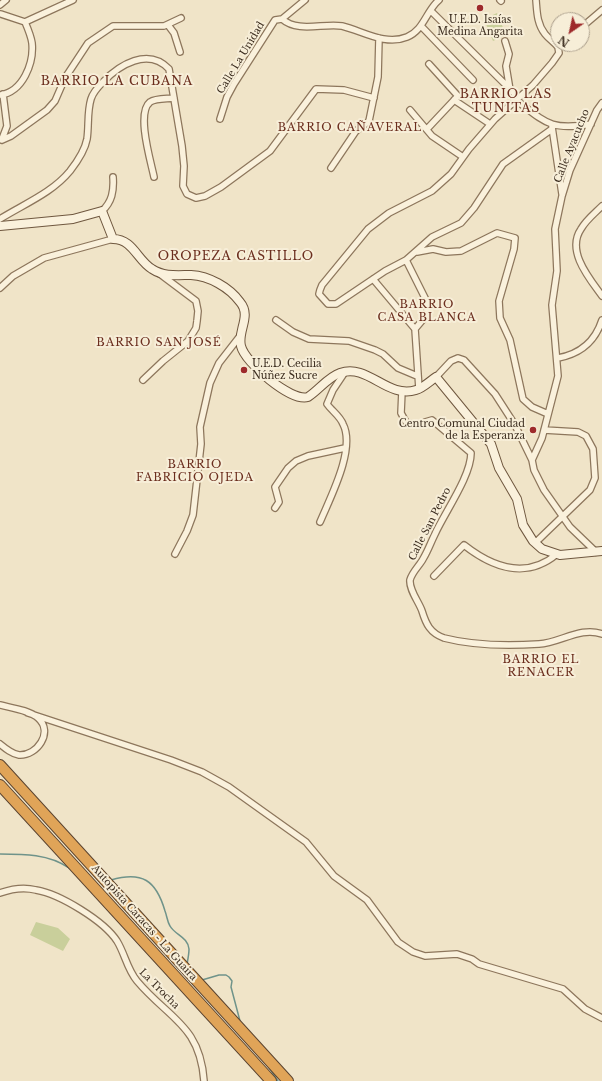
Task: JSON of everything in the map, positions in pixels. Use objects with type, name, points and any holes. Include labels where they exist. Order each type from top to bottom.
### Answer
[{"type":"highway","name":"Autopista Caracas - La Guaira","points":[[0,766],[288,1081]]},
{"type":"highway","name":"Autopista Caracas - La Guaira","points":[[0,785],[270,1081]]},
{"type":"street","points":[[0,5],[6,0]]},
{"type":"street","points":[[0,13],[25,22],[73,0]]},
{"type":"street","name":"Calle La Unidad","points":[[220,119],[227,97],[234,84],[275,20],[282,19],[305,0]]},
{"type":"street","points":[[282,19],[289,24],[298,26],[343,27],[379,38],[400,40],[415,32],[421,26],[439,0]]},
{"type":"street","points":[[536,0],[537,18],[544,33],[550,38]]},
{"type":"street","points":[[590,20],[602,10]]},
{"type":"street","points":[[430,11],[510,90],[516,100],[552,127],[568,127],[590,124]]},
{"type":"street","points":[[1,141],[11,136],[47,110],[55,101],[65,78],[88,43],[113,26],[168,25],[180,18]]},
{"type":"street","points":[[1,141],[7,126],[2,95],[17,87],[30,63],[32,44],[25,22]]},
{"type":"street","points":[[168,25],[174,33],[180,52]]},
{"type":"street","points":[[421,26],[473,80]]},
{"type":"street","points":[[331,168],[356,131],[369,121],[380,61],[379,38]]},
{"type":"street","points":[[505,41],[509,54],[506,66],[510,90]]},
{"type":"street","points":[[552,127],[503,164],[461,223],[432,237],[406,260],[373,279],[336,304],[328,304],[319,294],[320,290],[361,236],[381,218],[432,192],[451,174],[490,124],[552,63],[559,52]]},
{"type":"street","points":[[0,219],[57,184],[71,170],[86,144],[90,108],[94,93],[121,65],[139,59],[151,59],[164,64],[171,73],[182,146],[184,166],[183,186],[187,194],[196,198],[205,196],[221,187],[270,151],[316,89],[344,90],[374,98]]},
{"type":"street","points":[[427,129],[458,96],[429,64]]},
{"type":"street","points":[[154,177],[144,123],[145,109],[150,102],[154,100],[174,98]]},
{"type":"street","points":[[454,100],[490,124]]},
{"type":"street","name":"Calle Ayacucho","points":[[562,196],[570,170],[590,124],[602,103]]},
{"type":"street","points":[[410,110],[441,143],[463,157]]},
{"type":"street","points":[[532,460],[544,430],[558,376],[558,358],[552,305],[557,271],[555,233],[562,196],[552,127]]},
{"type":"street","points":[[0,226],[73,219],[102,211],[109,203],[114,191],[113,177]]},
{"type":"street","points":[[602,206],[581,228],[575,243],[578,256],[585,271],[602,296]]},
{"type":"street","points":[[102,211],[113,239]]},
{"type":"street","points":[[416,252],[433,249],[446,252],[461,251],[497,233],[515,238],[514,249],[499,301],[500,318],[510,340],[523,399],[532,407],[548,414]]},
{"type":"street","points":[[0,288],[13,276],[44,258],[113,239],[125,241],[130,245],[141,260],[196,301],[198,311],[193,335],[143,380]]},
{"type":"street","points":[[406,260],[428,304],[426,316],[415,329]]},
{"type":"street","points":[[156,272],[208,278],[228,290],[240,302],[245,311],[241,345],[252,363],[276,384],[298,397],[308,397],[334,376],[345,372],[360,373],[390,390],[402,391],[419,389],[436,377],[456,358],[464,360],[495,394],[522,436],[539,481],[563,516],[580,537],[599,551]]},
{"type":"street","points":[[373,279],[415,329],[419,389]]},
{"type":"street","points":[[276,320],[293,332],[309,339],[348,341],[375,350],[383,354],[398,368],[417,376]]},
{"type":"street","points":[[558,358],[571,356],[583,349],[592,338],[602,320]]},
{"type":"street","points":[[175,554],[193,515],[200,444],[200,427],[210,383],[220,363],[242,334]]},
{"type":"street","points":[[320,522],[340,476],[346,448],[344,424],[327,404],[333,390],[345,372]]},
{"type":"street","points":[[436,377],[491,444],[500,468],[517,500],[527,534],[535,543],[542,548],[557,554],[576,555],[599,551]]},
{"type":"street","name":"Calle San Pedro","points":[[402,391],[401,413],[406,422],[415,425],[432,420],[471,453],[471,461],[464,479],[427,553],[410,580],[429,628],[438,636],[444,638],[483,645],[539,644],[580,633],[591,632],[602,634]]},
{"type":"street","points":[[535,543],[592,487],[595,478],[593,449],[586,436],[582,433],[544,430]]},
{"type":"street","points":[[275,508],[279,502],[275,487],[293,463],[308,456],[346,448]]},
{"type":"street","points":[[434,576],[464,545],[483,558],[508,569],[542,564],[557,554]]},
{"type":"street","points":[[0,705],[172,760],[202,772],[229,787],[306,842],[334,876],[366,900],[398,942],[413,952],[425,956],[457,954],[472,959],[479,964],[551,984],[563,989],[585,1009],[602,1018]]},
{"type":"street","points":[[0,744],[11,752],[19,755],[26,754],[39,746],[43,740],[44,728],[38,718],[28,713]]},
{"type":"street","name":"La Trocha","points":[[0,893],[29,889],[44,892],[82,911],[103,926],[118,942],[136,980],[181,1023],[192,1036],[202,1058],[204,1081]]},
{"type":"green space","points":[[497,13],[506,35],[493,41],[484,19]]},
{"type":"green space","points":[[36,922],[58,928],[70,939],[63,951],[30,935]]},
{"type":"waterway","points":[[0,854],[45,857],[61,863],[69,868]]},
{"type":"waterway","points":[[111,880],[122,877],[131,877],[146,880],[152,885],[161,900],[170,926],[184,939],[188,945],[189,951],[187,964]]},
{"type":"waterway","points":[[202,980],[219,975],[226,975],[229,977],[232,981],[231,987],[240,1021]]},
{"type":"waterway","points":[[268,1066],[278,1081]]},
{"type":"place","name":"U.E.D. Isaías Medina Angarita","points":[[480,8]]},
{"type":"place","name":"U.E.D. Cecilia Núñez Sucre","points":[[244,370]]},
{"type":"place","name":"Centro Comunal Ciudad de la Esperanza","points":[[533,430]]},
{"type":"district","name":"BARRIO LA CUBANA","points":[[117,82]]},
{"type":"district","name":"BARRIO LAS TUNITAS","points":[[506,102]]},
{"type":"district","name":"BARRIO CAÑAVERAL","points":[[350,128]]},
{"type":"district","name":"OROPEZA CASTILLO","points":[[236,257]]},
{"type":"district","name":"BARRIO CASA BLANCA","points":[[427,311]]},
{"type":"district","name":"BARRIO SAN JOSÉ","points":[[159,343]]},
{"type":"district","name":"BARRIO FABRICIO OJEDA","points":[[195,471]]},
{"type":"district","name":"BARRIO EL RENACER","points":[[541,666]]}]
